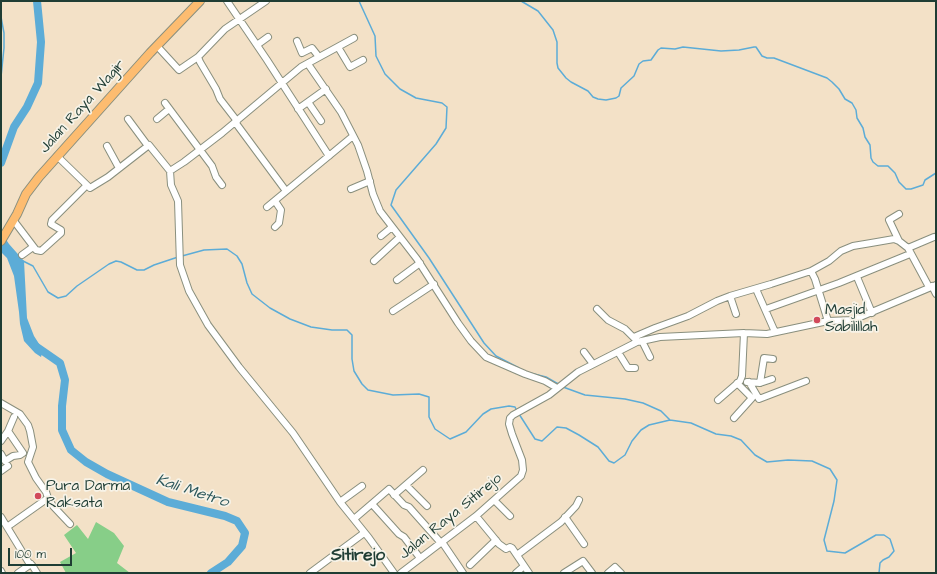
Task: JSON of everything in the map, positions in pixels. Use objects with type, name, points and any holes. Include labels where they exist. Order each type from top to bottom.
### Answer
[{"type":"main road","name":"Jalan Raya Wagir","points":[[1,241],[14,221],[26,194],[39,177],[157,46],[200,1]]},
{"type":"street","points":[[227,1],[282,82],[328,156]]},
{"type":"street","points":[[157,46],[179,70],[198,57],[225,29],[266,1]]},
{"type":"street","points":[[257,45],[268,37]]},
{"type":"street","points":[[170,171],[236,122],[301,67],[354,38]]},
{"type":"street","points":[[297,41],[302,53],[312,48],[319,57]]},
{"type":"street","points":[[338,47],[350,67],[362,60]]},
{"type":"street","points":[[198,57],[220,99],[286,191]]},
{"type":"street","points":[[308,64],[341,112],[354,136],[364,159],[375,201],[380,211],[420,263],[466,333],[486,357],[516,371],[559,386],[575,374],[618,352],[655,328],[688,316],[717,301],[811,271],[830,261],[845,249],[890,239],[899,241]]},
{"type":"street","points":[[298,109],[326,90]]},
{"type":"street","points":[[308,102],[321,120]]},
{"type":"street","points":[[157,118],[167,106],[212,166],[216,177],[222,185]]},
{"type":"street","points":[[128,119],[148,146],[150,146],[170,171],[172,189],[178,201],[180,265],[189,291],[208,324],[239,367],[293,433],[340,502],[394,573]]},
{"type":"street","points":[[267,207],[354,136]]},
{"type":"street","points":[[107,146],[119,168]]},
{"type":"street","points":[[57,156],[86,186],[91,187],[108,177],[148,146]]},
{"type":"street","points":[[351,189],[370,181]]},
{"type":"street","points":[[14,221],[33,246],[38,251],[41,251],[62,232],[51,224],[51,222],[86,186]]},
{"type":"street","points":[[275,201],[281,210],[279,224],[275,227]]},
{"type":"street","points":[[899,214],[889,220],[899,241],[909,251],[936,294]]},
{"type":"street","points":[[381,236],[392,227]]},
{"type":"street","points":[[374,261],[400,237]]},
{"type":"street","points":[[766,309],[857,277],[934,237]]},
{"type":"street","points":[[22,255],[33,246]]},
{"type":"street","points":[[398,280],[420,263]]},
{"type":"street","points":[[811,271],[828,321]]},
{"type":"street","points":[[857,277],[872,313]]},
{"type":"street","points":[[393,311],[434,284]]},
{"type":"street","points":[[638,340],[660,337],[744,333],[767,334],[828,321],[853,320],[932,286]]},
{"type":"street","points":[[756,289],[776,332]]},
{"type":"street","points":[[730,296],[736,314]]},
{"type":"street","points":[[597,309],[605,318],[620,325],[638,340],[650,357]]},
{"type":"street","points":[[718,400],[738,382],[742,376],[744,333]]},
{"type":"street","points":[[584,352],[593,364]]},
{"type":"street","points":[[618,352],[628,368],[635,368]]},
{"type":"street","points":[[760,383],[764,358],[773,359]]},
{"type":"street","points":[[738,382],[760,383],[772,379]]},
{"type":"street","points":[[749,382],[760,400],[806,381]]},
{"type":"street","points":[[734,418],[752,398],[738,382]]},
{"type":"street","name":"Jalan Raya Sitirejo","points":[[401,573],[476,516],[523,473],[522,460],[509,424],[510,418],[549,395],[559,386]]},
{"type":"street","points":[[1,404],[20,414],[28,425],[32,447],[28,462],[53,506],[70,524]]},
{"type":"street","points":[[1,454],[5,460],[23,453],[3,436],[14,417]]},
{"type":"street","points":[[1,471],[8,466]]},
{"type":"street","points":[[394,495],[423,470]]},
{"type":"street","points":[[406,485],[427,506]]},
{"type":"street","points":[[340,502],[362,486]]},
{"type":"street","points":[[354,520],[389,490],[404,505],[409,507],[441,543],[463,573]]},
{"type":"street","points":[[7,527],[48,498]]},
{"type":"street","points":[[494,500],[510,516]]},
{"type":"street","points":[[517,555],[544,536],[565,518],[576,506],[579,500]]},
{"type":"street","points":[[372,504],[399,534],[404,537],[420,558]]},
{"type":"street","points":[[476,516],[496,540],[505,548],[512,548],[530,573]]},
{"type":"street","points":[[1,517],[28,563],[31,564],[37,573]]},
{"type":"street","points":[[565,518],[584,544]]},
{"type":"street","points":[[312,572],[364,533]]},
{"type":"street","points":[[470,565],[496,540]]},
{"type":"street","points":[[564,573],[583,561],[592,573]]},
{"type":"street","points":[[18,573],[31,564]]},
{"type":"street","points":[[516,573],[524,566]]},
{"type":"street","points":[[608,573],[615,567],[621,573]]},
{"type":"green space","points":[[96,522],[114,533],[124,546],[117,563],[130,573],[66,573],[60,562],[76,553],[64,535],[77,525],[88,539]]},
{"type":"water","points":[[1,232],[24,261],[27,318],[34,336],[43,350],[41,357],[24,341],[20,324],[14,276],[7,258],[1,252]]},
{"type":"waterway","name":"Kali Metro","points":[[1,163],[14,127],[27,107],[38,83],[41,42],[37,1]]},
{"type":"waterway","points":[[359,1],[375,36],[376,56],[385,74],[400,89],[416,98],[442,103],[447,107],[446,128],[436,144],[396,190],[391,205],[429,258],[484,343],[496,356],[519,368]]},
{"type":"waterway","points":[[521,1],[538,11],[553,30],[557,42],[558,68],[566,78],[588,91],[593,97],[606,100],[619,96],[621,88],[634,76],[639,64],[643,61],[651,60],[661,48],[675,49],[683,47],[721,51],[756,47],[762,56],[774,58],[827,78],[832,82],[839,89],[845,99],[852,103],[856,110],[857,118],[870,145],[871,158],[873,162],[878,166],[888,166],[906,189],[923,185],[925,180],[936,173]]},
{"type":"waterway","points":[[1,17],[4,33],[1,77]]},
{"type":"waterway","points":[[182,256],[204,250],[227,249],[237,256],[242,264],[247,283],[252,294],[270,308],[290,319],[311,327],[332,330],[347,330],[352,335],[352,359],[354,371],[362,384],[368,390],[393,395],[419,394],[429,397],[429,417],[435,429],[450,439],[466,432],[483,414],[491,409],[509,406],[515,407],[517,411]]},
{"type":"waterway","points":[[23,261],[33,266],[48,292],[58,298],[66,296],[77,286],[109,264],[116,261],[137,270],[144,270],[178,257]]},
{"type":"waterway","name":"Kali Metro","points":[[34,345],[60,363],[65,380],[62,406],[62,430],[71,450],[86,462],[107,474],[168,502],[225,516],[237,521],[245,533],[242,546],[228,562],[211,573]]},
{"type":"waterway","points":[[530,373],[546,377],[560,385]]},
{"type":"waterway","points":[[563,387],[585,395],[625,399],[643,403],[661,411],[670,420]]},
{"type":"waterway","points":[[519,414],[535,439],[542,441],[557,427],[566,428],[598,447],[609,461],[614,463],[625,455],[632,441],[641,430],[649,425],[670,420],[691,423],[716,434],[731,436],[741,440],[755,455],[767,462],[788,460],[812,461],[830,469],[837,480],[834,501],[824,540],[827,551],[845,553],[876,535],[884,535],[890,539],[894,551],[889,557],[880,563],[879,573]]},
{"type":"place","name":"Masjid Sabilillah","points":[[817,320]]},
{"type":"place","name":"Pura Darma Raksata","points":[[38,496]]},
{"type":"district","name":"Sitirejo","points":[[358,556]]}]
